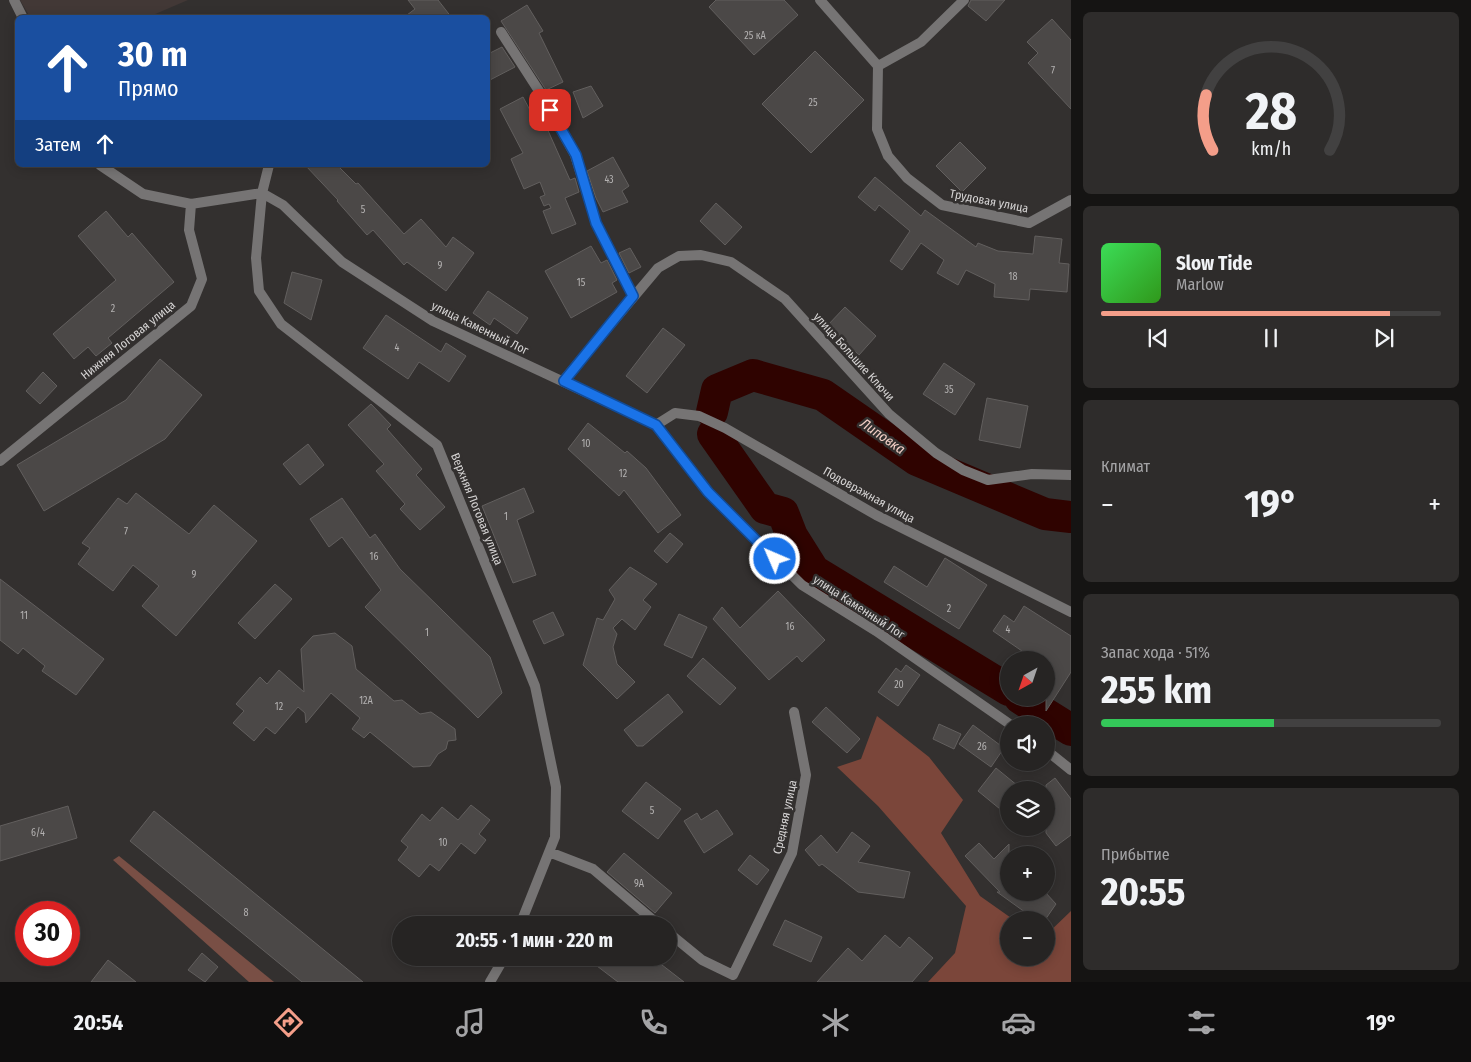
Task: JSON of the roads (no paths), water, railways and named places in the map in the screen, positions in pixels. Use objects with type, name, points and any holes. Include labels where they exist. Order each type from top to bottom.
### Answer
[{"type":"street","points":[[14,0],[22,15]]},
{"type":"street","points":[[820,0],[878,66],[921,42],[964,0]]},
{"type":"street","points":[[501,32],[541,94],[576,155],[596,223],[633,296]]},
{"type":"street","name":"Трудовая улица","points":[[878,66],[877,129],[888,156],[906,178],[942,206],[1029,223],[1071,200]]},
{"type":"street","points":[[103,167],[143,194],[191,204],[262,193],[268,167]]},
{"type":"street","name":"улица Каменный Лог","points":[[262,193],[283,205],[342,262],[433,321],[656,425],[708,492],[802,585],[876,631],[1000,717]]},
{"type":"street","name":"Верхняя Логовая улица","points":[[262,193],[256,258],[259,291],[281,324],[437,445],[535,686],[556,787],[556,837],[524,916]]},
{"type":"street","name":"Нижняя Логовая улица","points":[[0,461],[190,306],[202,279],[189,230],[191,204]]},
{"type":"street","name":"улица Большие Ключи","points":[[564,381],[658,268],[679,256],[701,255],[731,262],[786,299],[889,414],[936,453],[963,470],[988,480],[1032,474],[1071,475]]},
{"type":"street","name":"Подовражная улица","points":[[656,425],[675,413],[699,416],[725,428],[876,516],[1071,612]]},
{"type":"street","name":"Средняя улица","points":[[677,940],[702,960],[733,974],[792,853],[806,775],[794,712]]},
{"type":"street","points":[[1055,757],[1071,770]]},
{"type":"street","points":[[549,852],[593,869],[648,916]]},
{"type":"street","points":[[490,982],[499,966]]},
{"type":"waterway","name":"Липовка","points":[[712,412],[717,390],[753,375],[823,395],[917,460],[1045,514],[1071,517]]},
{"type":"waterway","name":"Липовка","points":[[713,434],[765,508],[783,513],[792,536],[814,571],[1000,685]]},
{"type":"waterway","name":"Липовка","points":[[1033,706],[1071,730]]}]
